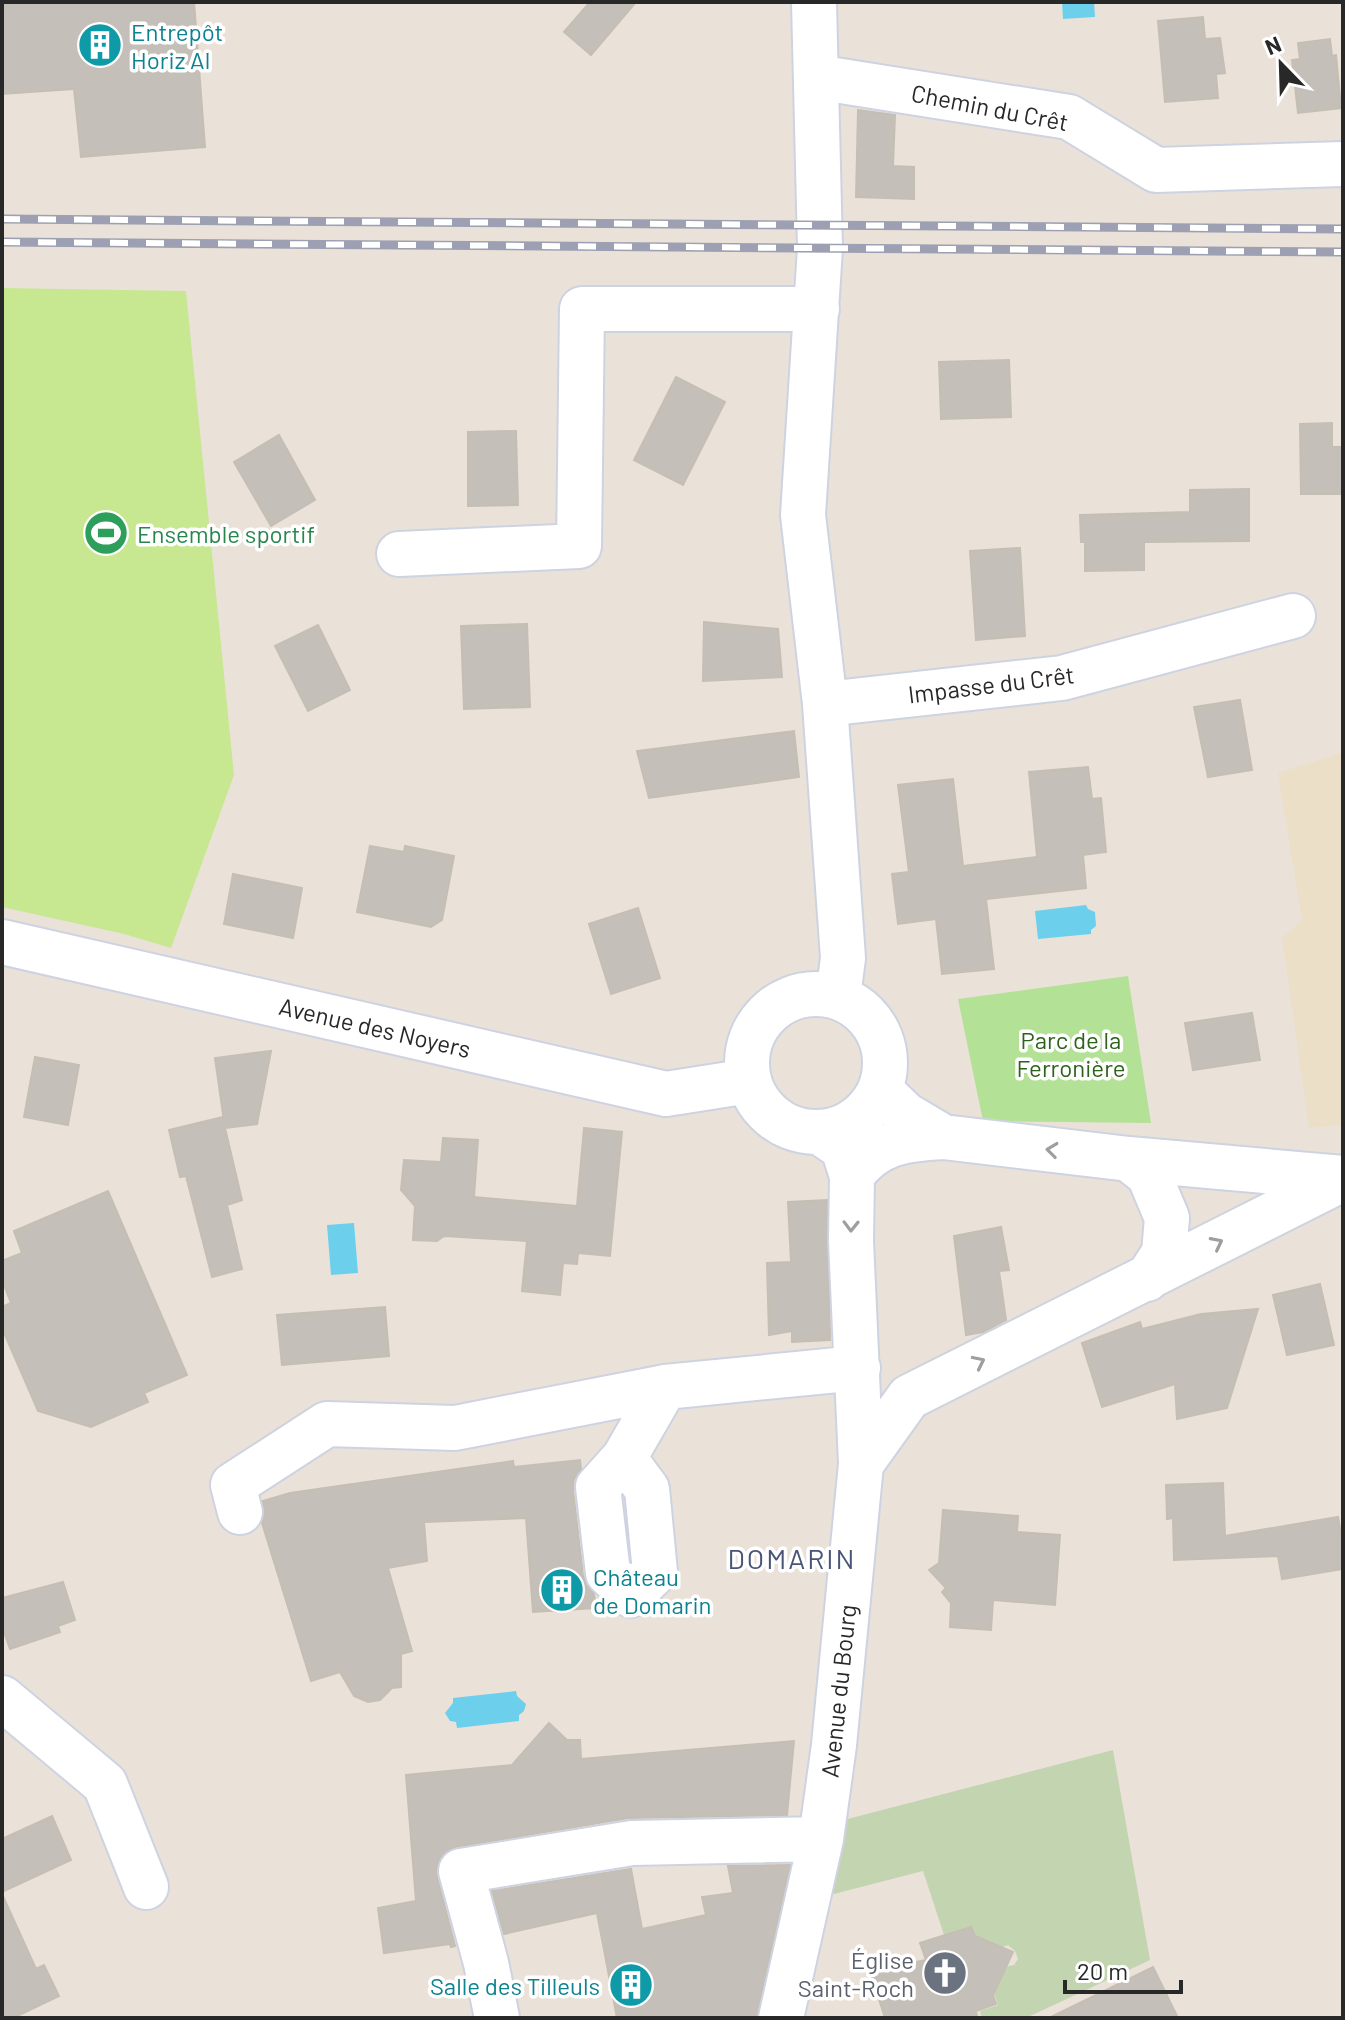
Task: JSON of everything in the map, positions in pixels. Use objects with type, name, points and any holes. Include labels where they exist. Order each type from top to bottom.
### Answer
[{"type":"street","points":[[814,2],[820,225],[803,515],[825,704],[843,958],[838,997]]},
{"type":"street","name":"Chemin du Crêt","points":[[816,77],[1069,117],[1156,170],[1343,164]]},
{"type":"street","points":[[399,554],[579,546],[582,309],[817,309]]},
{"type":"street","name":"Impasse du Crêt","points":[[825,704],[1062,678],[1293,616]]},
{"type":"street","name":"Avenue des Noyers","points":[[2,942],[666,1094],[749,1081]]},
{"type":"street","points":[[808,994],[838,997],[863,1011],[879,1034],[886,1062],[880,1090],[857,1119],[821,1133],[790,1128],[763,1109],[749,1081],[747,1051],[758,1024],[780,1003],[808,994]]},
{"type":"street","points":[[880,1090],[906,1115],[943,1137]]},
{"type":"street","name":"Avenue du Bourg","points":[[781,2018],[821,1839],[834,1745],[861,1464],[851,1241],[852,1176],[843,1148],[821,1133]]},
{"type":"street","points":[[852,1176],[861,1162],[881,1147],[943,1137],[1129,1159],[1343,1178]]},
{"type":"street","points":[[1129,1159],[1149,1175],[1167,1218],[1164,1253],[1147,1279]]},
{"type":"street","points":[[861,1464],[909,1397],[1343,1178]]},
{"type":"street","points":[[240,1512],[233,1485],[327,1424],[455,1428],[857,1353],[889,1384],[909,1397]]},
{"type":"street","points":[[624,1458],[665,1387]]},
{"type":"street","points":[[2,1698],[105,1784],[146,1887]]},
{"type":"street","points":[[497,2018],[461,1871],[632,1843],[821,1839]]},
{"type":"shaded area","points":[[1343,752],[1343,1125],[1309,1128],[1282,938],[1302,921],[1278,773]]},
{"type":"green space","name":"Ensemble sportif","points":[[2,288],[186,291],[234,775],[171,948],[124,934],[2,907]]},
{"type":"green space","name":"Parc de la Ferronière","points":[[1128,976],[1151,1123],[983,1121],[958,999]]},
{"type":"green space","points":[[1113,1750],[1150,1960],[1026,2018],[982,2018],[980,2011],[998,2005],[991,1985],[1004,1967],[1014,1965],[1018,1959],[1015,1951],[1008,1945],[1000,1948],[976,1940],[971,1927],[944,1935],[923,1871],[826,1896],[836,1822]]},
{"type":"water","points":[[1062,2],[1094,2],[1095,17],[1063,19]]},
{"type":"water","points":[[1086,905],[1095,912],[1096,926],[1091,934],[1038,939],[1035,911]]},
{"type":"water","points":[[354,1223],[358,1273],[331,1275],[327,1225]]},
{"type":"water","points":[[516,1691],[526,1704],[519,1721],[457,1728],[456,1722],[450,1721],[445,1713],[453,1698]]},
{"type":"building","name":"Entrepôt Horiz Al","points":[[2,2],[194,2],[205,147],[81,157],[74,89],[2,94]]},
{"type":"building","points":[[590,2],[636,2],[591,55],[564,32]]},
{"type":"building","points":[[1203,17],[1205,39],[1220,38],[1225,73],[1216,74],[1218,98],[1165,102],[1158,21]]},
{"type":"building","points":[[1330,39],[1332,56],[1336,55],[1341,108],[1298,113],[1292,60],[1300,59],[1298,43]]},
{"type":"building","points":[[858,110],[895,115],[893,166],[914,167],[914,199],[856,197]]},
{"type":"building","points":[[1009,360],[1011,417],[941,419],[939,362]]},
{"type":"building","points":[[676,377],[725,402],[683,485],[634,460]]},
{"type":"building","points":[[1332,423],[1332,447],[1343,447],[1343,494],[1301,494],[1300,424]]},
{"type":"building","points":[[516,431],[518,505],[468,506],[468,432]]},
{"type":"building","points":[[279,435],[315,500],[271,526],[234,462]]},
{"type":"building","points":[[1249,489],[1249,541],[1144,542],[1144,570],[1085,571],[1085,542],[1081,542],[1080,515],[1190,512],[1190,490]]},
{"type":"building","points":[[1020,548],[1025,636],[976,640],[970,551]]},
{"type":"building","points":[[704,622],[778,629],[782,677],[703,681]]},
{"type":"building","points":[[527,624],[530,707],[464,709],[461,626]]},
{"type":"building","points":[[318,625],[350,690],[308,711],[275,646]]},
{"type":"building","points":[[1240,700],[1252,770],[1208,777],[1194,707]]},
{"type":"building","points":[[794,731],[799,777],[649,798],[637,751]]},
{"type":"building","points":[[1088,767],[1092,799],[1101,798],[1106,852],[1083,855],[1086,888],[986,899],[994,969],[942,974],[936,919],[898,924],[892,874],[909,872],[898,785],[953,779],[963,866],[1037,857],[1029,772]]},
{"type":"building","points":[[370,846],[404,852],[405,846],[454,856],[442,920],[431,927],[357,912]]},
{"type":"building","points":[[233,874],[302,888],[293,938],[224,924]]},
{"type":"building","points":[[638,908],[660,978],[611,994],[589,924]]},
{"type":"building","points":[[1252,1013],[1260,1060],[1193,1070],[1185,1023]]},
{"type":"building","points":[[271,1051],[257,1124],[225,1128],[242,1200],[227,1205],[242,1269],[212,1277],[186,1176],[180,1177],[169,1130],[223,1117],[224,1121],[215,1058]]},
{"type":"building","points":[[35,1057],[79,1065],[68,1125],[24,1117]]},
{"type":"building","points":[[584,1128],[622,1132],[610,1256],[578,1253],[577,1264],[563,1263],[560,1295],[522,1291],[527,1241],[444,1236],[437,1241],[413,1240],[415,1206],[401,1190],[404,1160],[441,1162],[443,1138],[478,1140],[474,1197],[577,1206]]},
{"type":"building","points":[[108,1191],[187,1375],[144,1393],[148,1402],[91,1427],[38,1411],[2,1328],[2,1307],[11,1303],[2,1280],[2,1261],[22,1253],[14,1231]]},
{"type":"building","points":[[827,1200],[830,1340],[792,1342],[792,1331],[769,1335],[767,1263],[791,1262],[788,1202]]},
{"type":"building","points":[[1001,1227],[1009,1270],[999,1271],[1006,1320],[983,1332],[966,1335],[954,1236]]},
{"type":"building","points":[[1320,1284],[1334,1345],[1287,1355],[1273,1295]]},
{"type":"building","points":[[385,1307],[389,1356],[282,1365],[277,1315]]},
{"type":"building","points":[[1258,1309],[1227,1408],[1177,1419],[1175,1384],[1102,1407],[1082,1343],[1140,1322],[1142,1329],[1201,1314]]},
{"type":"building","name":"Château de Domarin","points":[[580,1460],[581,1469],[574,1479],[573,1490],[583,1576],[594,1594],[596,1608],[533,1612],[526,1518],[424,1522],[427,1561],[388,1568],[412,1651],[401,1654],[401,1687],[392,1688],[380,1700],[368,1702],[354,1696],[340,1672],[311,1681],[262,1523],[263,1501],[290,1493],[513,1461],[514,1467]]},
{"type":"building","points":[[1223,1483],[1225,1536],[1338,1517],[1343,1569],[1282,1579],[1278,1556],[1174,1560],[1173,1518],[1167,1519],[1166,1485]]},
{"type":"building","points":[[943,1510],[1018,1516],[1017,1532],[1060,1535],[1055,1605],[993,1600],[991,1630],[950,1627],[951,1603],[942,1592],[946,1588],[929,1570],[939,1563]]},
{"type":"building","points":[[63,1582],[75,1620],[58,1626],[60,1632],[10,1649],[2,1626],[2,1598]]},
{"type":"building","points":[[549,1723],[567,1740],[580,1740],[581,1759],[794,1741],[787,1815],[628,1818],[456,1847],[444,1853],[437,1865],[437,1877],[455,1946],[451,1947],[450,1944],[384,1953],[378,1908],[416,1901],[406,1775],[512,1765]]},
{"type":"building","points":[[52,1816],[71,1860],[2,1892],[2,1839]]},
{"type":"building","points":[[790,1865],[757,2018],[617,2018],[597,1913],[504,1934],[492,1891],[631,1869],[642,1929],[706,1915],[702,1897],[733,1893],[728,1866]]},
{"type":"building","points":[[2,1894],[36,1969],[44,1965],[59,1996],[13,2018],[2,2018]]},
{"type":"building","name":"Église Saint-Roch","points":[[971,1927],[975,1936],[1013,1952],[993,1995],[996,2004],[976,2011],[977,2018],[885,2018],[870,1971],[926,1960],[920,1943]]},
{"type":"building","points":[[1153,1967],[1178,2018],[1049,2018]]},
{"type":"railway","points":[[2,219],[1343,229]]},
{"type":"railway","points":[[2,242],[1343,252]]},
{"type":"place","name":"Entrepôt Horiz Al","points":[[100,45]]},
{"type":"place","name":"Ensemble sportif","points":[[106,533]]},
{"type":"place","name":"Château de Domarin","points":[[562,1590]]},
{"type":"place","name":"Église Saint-Roch","points":[[945,1973]]},
{"type":"place","name":"Salle des Tilleuls","points":[[631,1985]]},
{"type":"district","name":"DOMARIN","points":[[792,1558]]}]
